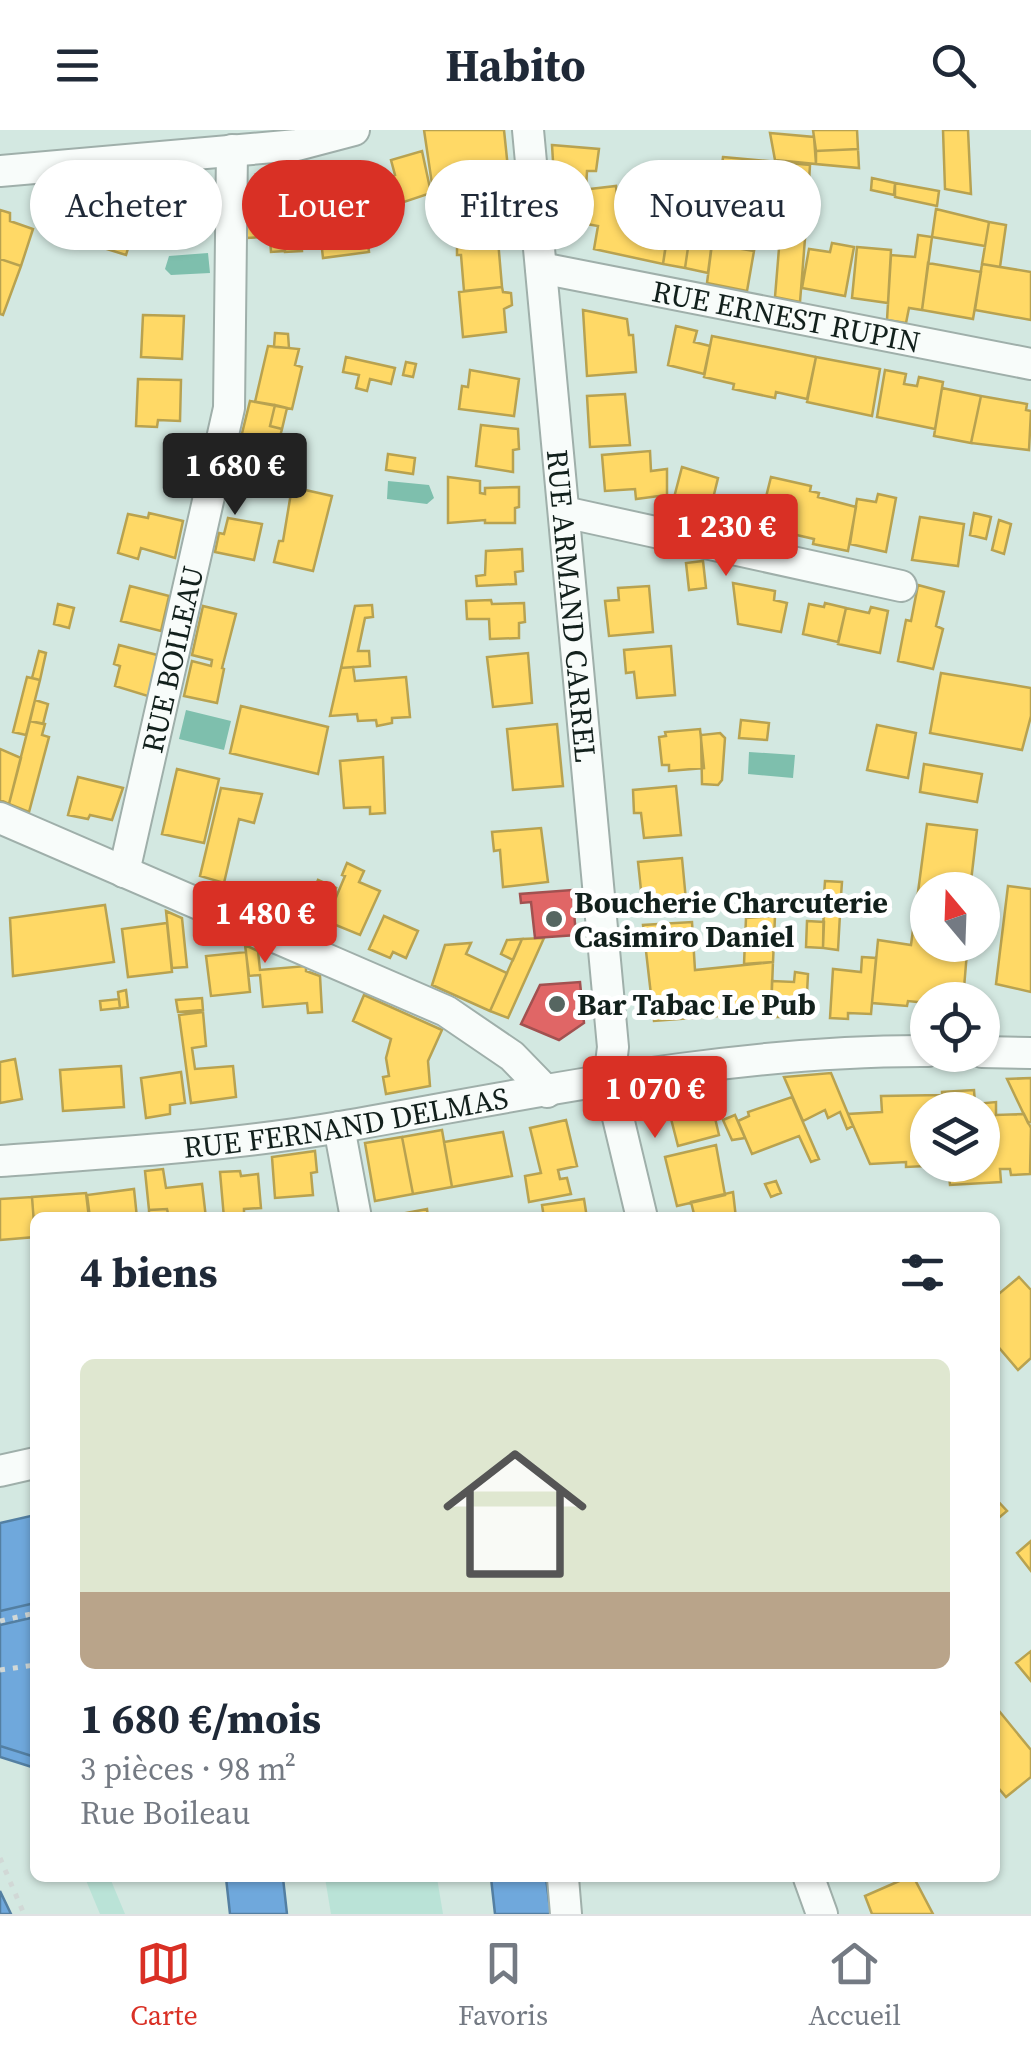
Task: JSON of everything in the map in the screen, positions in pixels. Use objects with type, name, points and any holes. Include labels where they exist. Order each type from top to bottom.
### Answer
[{"type":"street","points":[[3,163],[296,145],[354,130]]},
{"type":"street","name":"RUE ARMAND CARREL","points":[[528,130],[613,1046],[609,1080],[641,1212]]},
{"type":"street","name":"RUE BOILEAU","points":[[124,872],[229,408],[232,150]]},
{"type":"street","name":"RUE ERNEST RUPIN","points":[[541,268],[1031,364]]},
{"type":"street","points":[[564,512],[901,586]]},
{"type":"street","points":[[0,818],[446,1011],[512,1056],[547,1092]]},
{"type":"street","name":"RUE FERNAND DELMAS","points":[[0,1161],[144,1151],[340,1127],[704,1065],[853,1051],[910,1051]]},
{"type":"street","points":[[1000,1052],[1031,1053]]},
{"type":"street","points":[[340,1127],[355,1212]]},
{"type":"street","points":[[0,1471],[30,1464]]},
{"type":"street","points":[[564,1882],[566,1914]]},
{"type":"street","points":[[810,1882],[822,1914]]},
{"type":"path","points":[[0,1621],[30,1614]]},
{"type":"path","points":[[0,1670],[30,1666]]},
{"type":"path","points":[[0,1858],[24,1914]]},
{"type":"shaded area","points":[[208,253],[210,273],[171,275],[165,269],[169,256]]},
{"type":"shaded area","points":[[388,481],[429,485],[434,498],[427,504],[387,499]]},
{"type":"shaded area","points":[[186,710],[231,721],[224,750],[179,739]]},
{"type":"shaded area","points":[[749,752],[795,755],[793,778],[748,774]]},
{"type":"shaded area","points":[[87,1882],[112,1882],[125,1914],[100,1914]]},
{"type":"shaded area","points":[[326,1882],[438,1882],[443,1914],[331,1914]]},
{"type":"building: Logements","points":[[424,130],[504,130],[507,160],[428,160]]},
{"type":"building: Logements","points":[[813,130],[857,130],[858,149],[816,151]]},
{"type":"building: Logements","points":[[943,130],[968,130],[971,194],[945,189]]},
{"type":"building: Logements","points":[[770,133],[814,137],[816,160],[775,160]]},
{"type":"building: Logements","points":[[552,145],[599,149],[596,171],[594,160],[553,160]]},
{"type":"building: Logements","points":[[858,149],[859,168],[821,164],[821,160],[816,160],[816,151]]},
{"type":"building: Logements","points":[[422,151],[425,195],[405,202],[405,160],[391,160]]},
{"type":"building: Logements","points":[[872,178],[895,183],[894,195],[871,190]]},
{"type":"building: Logements","points":[[895,183],[939,191],[937,206],[895,197]]},
{"type":"building: Logements","points":[[614,186],[614,250],[665,250],[663,264],[594,249],[598,226],[594,225],[594,188]]},
{"type":"building: Logements","points":[[936,209],[989,222],[985,246],[932,237]]},
{"type":"building: Logements","points":[[0,210],[10,213],[10,221],[30,228],[30,238],[21,266],[0,259]]},
{"type":"building: Logements","points":[[989,222],[1006,225],[1000,267],[982,264]]},
{"type":"building: Logements","points":[[918,235],[932,237],[922,310],[909,308],[906,323],[887,320],[891,255],[915,257]]},
{"type":"building: Logements","points":[[832,243],[854,247],[845,296],[802,288],[809,250],[830,252]]},
{"type":"building: Logements","points":[[857,247],[891,250],[888,303],[852,298]]},
{"type":"building: Logements","points":[[322,250],[369,250],[369,252],[323,258]]},
{"type":"building: Logements","points":[[457,250],[499,250],[502,287],[464,291],[461,255],[457,255]]},
{"type":"building: Logements","points":[[665,250],[688,250],[685,268],[663,264]]},
{"type":"building: Logements","points":[[688,250],[711,250],[708,273],[685,268]]},
{"type":"building: Logements","points":[[711,250],[754,251],[747,291],[707,283]]},
{"type":"building: Logements","points":[[779,250],[804,250],[800,302],[775,297]]},
{"type":"building: Logements","points":[[0,259],[21,266],[3,315],[0,314]]},
{"type":"building: Logements","points":[[928,263],[981,272],[973,319],[922,310]]},
{"type":"building: Logements","points":[[982,264],[1031,272],[1031,320],[975,310]]},
{"type":"building: Logements","points":[[502,287],[503,292],[511,293],[512,305],[504,309],[506,332],[463,337],[459,292]]},
{"type":"building: Logements","points":[[583,310],[627,319],[629,335],[633,335],[636,372],[587,376]]},
{"type":"building: Logements","points":[[143,315],[184,316],[182,359],[141,357]]},
{"type":"building: Logements","points":[[676,326],[697,331],[694,342],[710,346],[704,374],[668,365]]},
{"type":"building: Logements","points":[[275,333],[288,334],[289,348],[274,347]]},
{"type":"building: Logements","points":[[712,336],[816,357],[807,399],[776,392],[775,398],[733,389],[734,384],[704,377]]},
{"type":"building: Logements","points":[[268,346],[299,349],[295,365],[302,367],[292,409],[255,402]]},
{"type":"building: Logements","points":[[346,357],[395,368],[391,384],[370,379],[367,391],[356,388],[359,375],[343,372]]},
{"type":"building: Logements","points":[[816,357],[880,369],[872,416],[807,402]]},
{"type":"building: Logements","points":[[406,362],[416,364],[413,377],[403,375]]},
{"type":"building: Logements","points":[[470,370],[519,379],[514,416],[459,409],[462,386],[468,387]]},
{"type":"building: Logements","points":[[885,370],[906,374],[904,384],[917,386],[919,377],[943,382],[935,429],[877,417]]},
{"type":"building: Logements","points":[[138,379],[181,380],[180,421],[158,420],[157,427],[136,426]]},
{"type":"building: Logements","points":[[942,388],[981,396],[971,443],[934,436]]},
{"type":"building: Logements","points":[[625,394],[630,445],[590,447],[587,396]]},
{"type":"building: Logements","points":[[981,396],[1027,404],[1026,410],[1031,411],[1029,450],[971,443]]},
{"type":"building: Logements","points":[[250,401],[275,405],[270,426],[282,429],[278,444],[265,441],[258,473],[234,466]]},
{"type":"building: Logements","points":[[275,405],[287,408],[282,429],[270,426]]},
{"type":"building: Logements","points":[[481,425],[518,429],[519,449],[513,450],[513,472],[476,466]]},
{"type":"building: Logements","points":[[650,451],[651,471],[667,469],[667,495],[636,499],[635,489],[605,491],[602,455]]},
{"type":"building: Logements","points":[[388,454],[415,458],[413,474],[386,470]]},
{"type":"building: Logements","points":[[682,467],[718,478],[709,515],[671,509]]},
{"type":"building: Logements","points":[[448,477],[480,481],[480,493],[485,494],[485,488],[519,487],[515,523],[448,523]]},
{"type":"building: Logements","points":[[771,477],[811,486],[810,491],[819,493],[818,497],[856,507],[848,551],[813,544],[814,539],[775,530],[776,525],[760,521]]},
{"type":"building: Logements","points":[[292,487],[332,496],[313,571],[274,562],[279,541],[283,541]]},
{"type":"building: Logements","points":[[878,494],[896,498],[886,552],[850,544],[857,499],[876,502]]},
{"type":"building: Logements","points":[[149,513],[183,521],[175,558],[141,548],[138,559],[118,553],[128,514],[148,518]]},
{"type":"building: Logements","points":[[974,513],[991,517],[986,539],[970,535]]},
{"type":"building: Logements","points":[[920,517],[964,524],[958,566],[912,560]]},
{"type":"building: Logements","points":[[228,518],[262,524],[254,560],[215,552],[219,533],[224,534]]},
{"type":"building: Logements","points":[[999,520],[1011,524],[1004,554],[992,550]]},
{"type":"building: Logements","points":[[522,549],[523,571],[515,572],[516,584],[477,586],[476,576],[485,575],[486,551]]},
{"type":"building: Logements","points":[[703,561],[706,588],[689,590],[686,563]]},
{"type":"building: Logements","points":[[733,583],[775,591],[774,600],[787,603],[781,632],[738,624]]},
{"type":"building: Logements","points":[[918,585],[944,592],[936,626],[943,629],[933,669],[898,661]]},
{"type":"building: Logements","points":[[130,586],[169,596],[161,631],[121,621]]},
{"type":"building: Logements","points":[[649,586],[653,632],[609,636],[605,601],[619,600],[618,588]]},
{"type":"building: Logements","points":[[491,600],[492,604],[524,603],[525,622],[519,623],[519,638],[490,639],[489,619],[467,619],[466,601]]},
{"type":"building: Logements","points":[[825,603],[846,608],[838,642],[803,634],[809,604],[824,607]]},
{"type":"building: Logements","points":[[58,604],[74,608],[69,628],[54,624]]},
{"type":"building: Logements","points":[[372,605],[373,617],[365,618],[358,651],[369,651],[370,666],[341,668],[355,606]]},
{"type":"building: Logements","points":[[203,606],[236,614],[217,703],[184,696],[192,661],[211,666],[212,660],[192,655]]},
{"type":"building: Logements","points":[[871,607],[888,611],[880,653],[838,644],[846,608],[869,613]]},
{"type":"building: Logements","points":[[119,645],[161,656],[151,697],[115,686],[120,666],[114,664]]},
{"type":"building: Logements","points":[[671,646],[675,695],[637,698],[634,672],[626,673],[624,650]]},
{"type":"building: Logements","points":[[39,651],[46,653],[40,680],[32,678]]},
{"type":"building: Logements","points":[[528,653],[532,703],[493,707],[487,657]]},
{"type":"building: Logements","points":[[353,667],[355,681],[406,677],[410,717],[392,718],[392,723],[377,726],[376,720],[358,721],[357,714],[330,716],[341,668]]},
{"type":"building: Logements","points":[[941,673],[1031,688],[1031,716],[1022,750],[930,733]]},
{"type":"building: Logements","points":[[27,677],[40,680],[26,735],[13,732]]},
{"type":"building: Logements","points":[[35,700],[48,704],[43,724],[30,721]]},
{"type":"building: Logements","points":[[241,706],[328,727],[318,774],[230,753]]},
{"type":"building: Logements","points":[[741,720],[769,723],[767,740],[739,738]]},
{"type":"building: Logements","points":[[30,721],[45,724],[42,735],[49,737],[29,812],[9,804]]},
{"type":"building: Logements","points":[[557,724],[563,786],[513,790],[507,729]]},
{"type":"building: Logements","points":[[877,725],[916,733],[908,778],[867,770]]},
{"type":"building: Logements","points":[[700,729],[704,768],[669,771],[669,765],[662,765],[659,737],[666,736],[665,732]]},
{"type":"building: Logements","points":[[720,733],[725,738],[722,780],[718,785],[702,784],[701,735]]},
{"type":"building: Logements","points":[[0,749],[21,758],[9,804],[0,800]]},
{"type":"building: Logements","points":[[383,757],[385,813],[370,814],[370,807],[344,808],[340,761]]},
{"type":"building: Logements","points":[[924,764],[982,774],[977,802],[920,792]]},
{"type":"building: Logements","points":[[177,769],[219,779],[204,843],[162,834]]},
{"type":"building: Logements","points":[[78,777],[123,788],[112,820],[68,815]]},
{"type":"building: Logements","points":[[676,786],[681,835],[644,838],[641,813],[634,813],[633,790]]},
{"type":"building: Logements","points":[[221,788],[262,794],[254,823],[239,819],[224,883],[200,876]]},
{"type":"building: Logements","points":[[927,824],[977,830],[972,872],[921,872]]},
{"type":"building: Logements","points":[[541,828],[548,882],[503,887],[500,850],[494,851],[492,832]]},
{"type":"building: Logements","points":[[682,858],[687,911],[662,914],[662,909],[643,909],[638,862]]},
{"type":"building: Logements","points":[[347,863],[364,871],[359,882],[380,891],[360,935],[326,921]]},
{"type":"building: Logements","points":[[318,880],[336,888],[317,931],[285,917],[292,885],[312,894]]},
{"type":"building: Logements","points":[[825,881],[842,882],[841,896],[824,895]]},
{"type":"building: Logements","points":[[1008,886],[1031,889],[1031,992],[996,982]]},
{"type":"building: Logements","points":[[824,895],[841,896],[838,950],[823,948]]},
{"type":"building: Logements","points":[[776,899],[775,916],[751,917],[751,900]]},
{"type":"building: Logements","points":[[105,905],[114,962],[13,976],[10,918]]},
{"type":"building: Logements","points":[[166,911],[182,918],[187,967],[172,968]]},
{"type":"building: Logements","points":[[384,916],[418,931],[406,958],[393,952],[390,958],[369,949]]},
{"type":"building: Logements","points":[[775,916],[773,962],[744,964],[746,918]]},
{"type":"building: Logements","points":[[807,921],[824,922],[823,948],[806,947]]},
{"type":"building: Logements","points":[[692,922],[695,970],[773,962],[771,1012],[654,1021],[643,925]]},
{"type":"building: Logements","points":[[167,923],[172,972],[128,977],[122,929]]},
{"type":"building: Logements","points":[[544,938],[508,1018],[490,1011],[522,939]]},
{"type":"building: Logements","points":[[522,939],[513,960],[501,954],[507,940]]},
{"type":"building: Logements","points":[[878,940],[910,945],[910,962],[966,962],[964,982],[910,982],[907,1006],[872,1003]]},
{"type":"building: Logements","points":[[471,943],[466,954],[507,973],[490,1011],[432,985],[445,945]]},
{"type":"building: Logements","points":[[245,945],[258,951],[260,970],[306,966],[306,971],[320,976],[322,1012],[308,1013],[307,1003],[263,1007],[260,975],[249,976]]},
{"type":"building: Logements","points":[[246,952],[250,992],[211,996],[206,956]]},
{"type":"building: Logements","points":[[862,957],[876,958],[871,1014],[848,1013],[848,1019],[830,1018],[833,969],[861,972]]},
{"type":"building: Logements","points":[[795,972],[808,974],[806,1012],[771,1017],[772,981],[794,982]]},
{"type":"building: Logements","points":[[126,990],[128,1007],[120,1008],[118,992]]},
{"type":"building: Logements","points":[[364,995],[442,1030],[428,1061],[430,1086],[386,1094],[383,1077],[389,1076],[386,1058],[391,1039],[353,1021]]},
{"type":"building: Logements","points":[[202,998],[203,1010],[178,1012],[176,1000]]},
{"type":"building: Logements","points":[[119,999],[120,1008],[101,1010],[100,1001]]},
{"type":"building: Logements","points":[[203,1012],[206,1046],[192,1048],[195,1069],[233,1066],[236,1097],[191,1103],[179,1015]]},
{"type":"building: Logements","points":[[15,1059],[22,1099],[0,1103],[0,1062]]},
{"type":"building: Logements","points":[[121,1066],[124,1107],[63,1111],[60,1070]]},
{"type":"building: Logements","points":[[181,1072],[185,1103],[170,1105],[170,1114],[146,1118],[141,1078]]},
{"type":"building: Logements","points":[[831,1073],[853,1126],[847,1129],[840,1112],[828,1118],[825,1110],[803,1121],[784,1077]]},
{"type":"building: Logements","points":[[1031,1078],[1031,1122],[1028,1123],[1007,1079]]},
{"type":"building: Logements","points":[[881,1096],[910,1096],[910,1167],[906,1167],[906,1162],[870,1164],[848,1114],[882,1112]]},
{"type":"building: Logements","points":[[792,1097],[819,1159],[811,1162],[799,1136],[752,1154],[738,1121],[749,1116],[748,1112]]},
{"type":"building: Logements","points":[[711,1101],[719,1135],[678,1146],[669,1111]]},
{"type":"building: Logements","points":[[1024,1114],[1031,1128],[1030,1174],[1011,1175],[1010,1169],[1000,1169],[1000,1115]]},
{"type":"building: Logements","points":[[735,1115],[745,1138],[732,1140],[723,1120]]},
{"type":"building: Logements","points":[[566,1120],[577,1166],[558,1170],[560,1179],[567,1178],[571,1194],[529,1202],[525,1176],[541,1173],[530,1128]]},
{"type":"building: Logements","points":[[442,1130],[452,1187],[413,1194],[402,1137]]},
{"type":"building: Logements","points":[[503,1132],[512,1176],[452,1187],[444,1142]]},
{"type":"building: Logements","points":[[402,1137],[413,1194],[375,1201],[365,1143]]},
{"type":"building: Logements","points":[[716,1145],[725,1195],[677,1206],[665,1157]]},
{"type":"building: Logements","points":[[315,1151],[313,1195],[275,1198],[272,1157]]},
{"type":"building: Logements","points":[[163,1169],[166,1188],[202,1184],[205,1212],[149,1210],[145,1171]]},
{"type":"building: Logements","points":[[1000,1169],[1001,1182],[950,1185],[950,1182],[1000,1182]]},
{"type":"building: Logements","points":[[220,1172],[258,1174],[261,1208],[223,1212]]},
{"type":"building: Logements","points":[[776,1181],[781,1193],[771,1197],[765,1184]]},
{"type":"building: Logements","points":[[134,1189],[136,1212],[89,1212],[87,1195]]},
{"type":"building: Logements","points":[[733,1192],[735,1212],[694,1212],[691,1202]]},
{"type":"building: Logements","points":[[86,1193],[88,1212],[33,1212],[32,1197]]},
{"type":"building: Logements","points":[[32,1197],[30,1237],[0,1240],[0,1199]]},
{"type":"building: Logements","points":[[584,1199],[586,1212],[543,1212],[542,1205]]},
{"type":"building: Logements","points":[[1019,1277],[1031,1290],[1031,1358],[1018,1370],[1000,1349],[1000,1293]]},
{"type":"building: Logements","points":[[1031,1541],[1031,1571],[1017,1553]]},
{"type":"building: Logements","points":[[1031,1651],[1031,1681],[1016,1663]]},
{"type":"building: Logements","points":[[1000,1712],[1031,1750],[1031,1777],[1006,1797],[1000,1790]]},
{"type":"building: Logements","points":[[897,1882],[916,1882],[933,1914],[872,1914],[865,1896]]},
{"type":"building: Commerces","name":"Boucherie Charcuterie Casimiro Daniel","points":[[572,890],[576,935],[535,938],[531,902],[521,903],[520,894]]},
{"type":"building: Commerces","name":"Bar Tabac Le Pub","points":[[580,982],[584,1023],[559,1040],[521,1024],[540,985]]},
{"type":"building: Écoles","points":[[30,1516],[30,1604],[0,1611],[0,1523]]},
{"type":"building: Écoles","points":[[30,1604],[30,1618],[0,1625],[0,1611]]},
{"type":"building: Écoles","points":[[30,1618],[30,1755],[0,1746],[0,1625]]},
{"type":"building: Écoles","points":[[0,1746],[30,1755],[30,1766],[0,1757]]},
{"type":"building: Écoles","points":[[226,1882],[283,1882],[287,1914],[230,1914]]},
{"type":"building: Écoles","points":[[491,1882],[547,1882],[549,1901],[556,1900],[558,1914],[495,1914]]},
{"type":"building: Écoles","points":[[0,1891],[11,1914],[0,1914]]},
{"type":"place","name":"Boucherie Charcuterie Casimiro Daniel","points":[[554,919]]},
{"type":"place","name":"Bar Tabac Le Pub","points":[[557,1004]]}]
